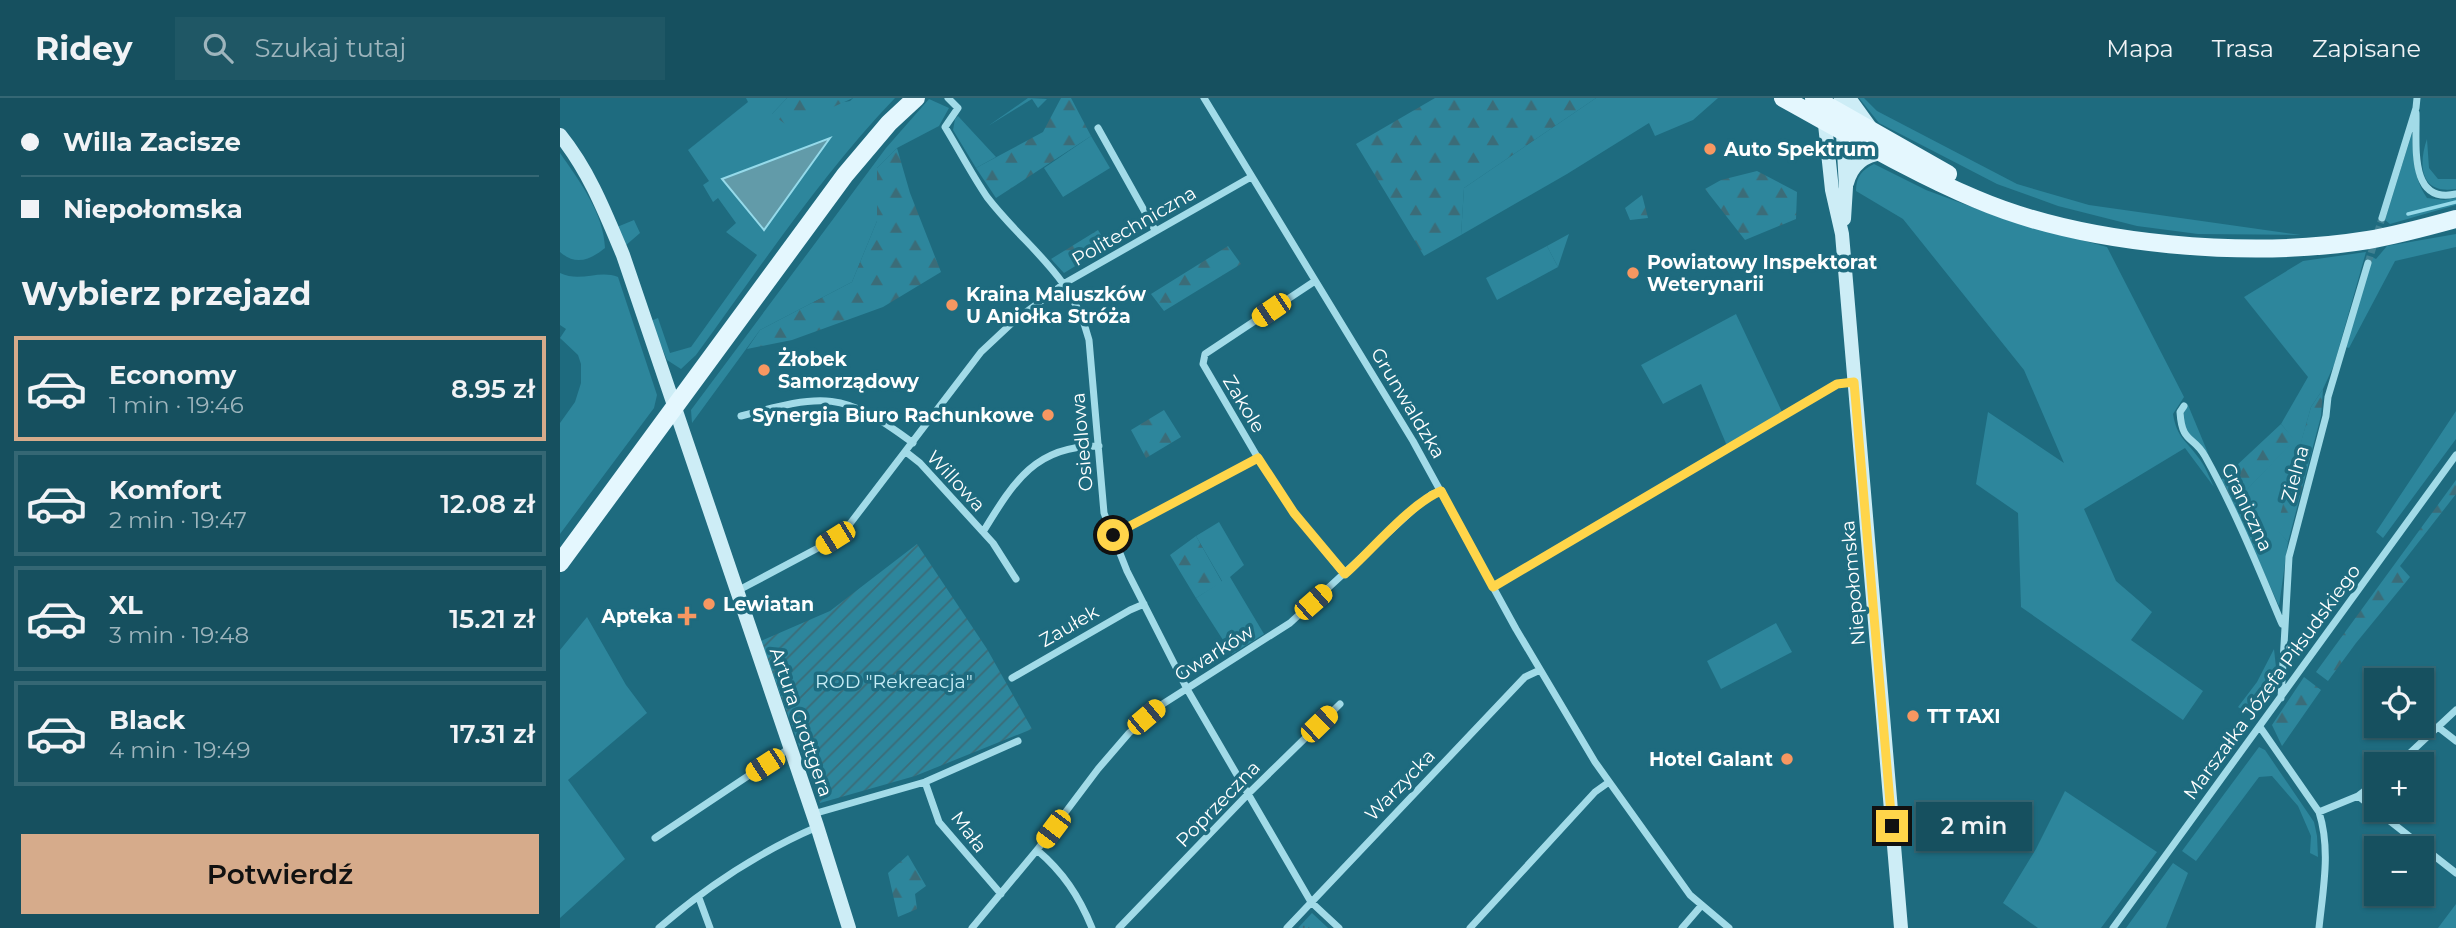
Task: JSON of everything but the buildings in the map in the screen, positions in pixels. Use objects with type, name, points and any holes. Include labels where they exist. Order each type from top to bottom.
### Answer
[{"type":"main road","points":[[560,563],[845,175],[889,123],[916,98]]},
{"type":"main road","points":[[1783,98],[1882,153],[1976,199],[2014,214],[2101,236],[2161,243],[2263,249],[2367,240],[2456,219]]},
{"type":"main road","points":[[1819,100],[1844,103],[1875,134],[1957,178],[2010,201],[2161,243]]},
{"type":"main road","name":"Niepołomska","points":[[1819,100],[1825,121],[1832,190],[1842,234],[1901,928]]},
{"type":"main road","name":"Niepołomska","points":[[1842,234],[1846,187],[1844,103]]},
{"type":"main road","name":"Artura Grottgera","points":[[560,135],[576,155],[594,187],[611,226],[654,344],[849,928]]},
{"type":"main road","points":[[1846,187],[1849,173],[1861,159],[1868,154],[1882,153]]},
{"type":"street","name":"Osiedlowa","points":[[948,98],[958,108],[945,127],[987,197],[1065,283],[1080,312],[1089,340],[1104,513],[1144,604],[1186,689],[1311,902],[1339,928]]},
{"type":"street","name":"Grunwaldzka","points":[[1204,98],[1441,491],[1540,670],[1609,782],[1690,895],[1729,928]]},
{"type":"street","points":[[2417,98],[2418,171],[2422,181],[2435,195],[2445,197],[2456,194]]},
{"type":"street","points":[[2382,218],[2416,108]]},
{"type":"street","points":[[1098,128],[1155,230]]},
{"type":"street","name":"Politechniczna","points":[[736,591],[835,538],[861,511],[981,352],[996,336],[1065,283],[1251,177]]},
{"type":"street","name":"Zielna","points":[[2281,698],[2289,557],[2326,416],[2328,397],[2368,263]]},
{"type":"street","name":"Zakole","points":[[1315,281],[1205,354],[1203,364],[1294,513],[1345,574]]},
{"type":"street","points":[[1493,587],[1837,384],[1854,382]]},
{"type":"street","name":"Willowa","points":[[741,416],[792,402],[833,400],[866,411],[913,443]]},
{"type":"street","name":"Graniczna","points":[[2184,406],[2180,412],[2181,426],[2188,439],[2203,453],[2243,533],[2283,627]]},
{"type":"street","name":"Willowa","points":[[983,532],[1012,485],[1025,472],[1051,454],[1066,448],[1099,446]]},
{"type":"street","name":"Willowa","points":[[906,452],[920,463],[993,543],[1016,579]]},
{"type":"street","name":"Marszałka Józefa Piłsudskiego","points":[[2113,928],[2456,455]]},
{"type":"street","points":[[1113,535],[1258,458]]},
{"type":"street","name":"Gwarków","points":[[972,928],[1129,733],[1158,707],[1290,622],[1414,509],[1432,494],[1441,491]]},
{"type":"street","name":"Zaułek","points":[[1012,678],[1144,604]]},
{"type":"street","name":"Warzycka","points":[[1287,928],[1525,677],[1540,670]]},
{"type":"street","name":"Poprzeczna","points":[[1119,928],[1248,793],[1340,704]]},
{"type":"street","points":[[2411,752],[2456,710]]},
{"type":"street","points":[[2260,727],[2319,812],[2326,848],[2319,928]]},
{"type":"street","points":[[2438,727],[2456,741]]},
{"type":"street","points":[[659,928],[743,867],[797,835],[815,820],[925,782],[1018,741]]},
{"type":"street","points":[[655,838],[790,748]]},
{"type":"street","name":"Mała","points":[[925,782],[939,822],[1001,894]]},
{"type":"street","points":[[1470,928],[1595,792],[1609,782]]},
{"type":"street","points":[[2319,812],[2364,791]]},
{"type":"street","points":[[2358,796],[2456,873]]},
{"type":"street","points":[[1037,850],[1055,865],[1072,886],[1092,928]]},
{"type":"street","points":[[699,898],[710,928]]},
{"type":"street","points":[[1682,928],[1702,906]]},
{"type":"green space","points":[[746,98],[787,98],[772,114],[850,101],[853,98],[895,98],[841,159],[696,355],[681,369],[667,360],[651,321],[658,318],[670,353],[691,347],[757,255],[726,232],[736,223],[718,198],[713,202],[703,185],[709,181],[688,150],[748,102]]},
{"type":"green space","points":[[787,98],[853,98],[789,127],[772,114]]},
{"type":"green space","points":[[1028,98],[1047,99],[1038,108],[1032,99],[988,126]]},
{"type":"green space","points":[[1061,98],[1071,98],[1091,136],[996,198],[976,168],[1043,132]]},
{"type":"green space","points":[[1435,98],[1596,98],[1464,188],[1461,235],[1424,256],[1356,144]]},
{"type":"green space","points":[[1596,98],[1718,98],[1693,120],[1655,136],[1649,123],[1461,235],[1464,188]]},
{"type":"green space","points":[[1859,98],[1864,98],[1877,111],[2017,184],[2089,205],[2301,235],[2198,234],[2137,226],[2058,206],[1997,184],[1879,123]]},
{"type":"green space","points":[[929,99],[949,108],[939,126],[897,148],[877,168],[877,221],[852,282],[760,330],[692,423],[691,410],[886,148]]},
{"type":"green space","points":[[958,116],[996,157],[976,168],[953,130]]},
{"type":"green space","points":[[2412,133],[2413,159],[2422,190],[2427,198],[2456,198],[2456,205],[2390,224],[2385,220]]},
{"type":"green space","points":[[1091,136],[1110,168],[1063,197],[1044,168]]},
{"type":"green space","points":[[2427,139],[2429,168],[2438,179],[2456,179],[2456,189],[2444,190],[2429,183],[2423,168]]},
{"type":"green space","points":[[897,148],[910,193],[941,272],[883,307],[792,340],[747,349],[760,330],[852,282],[877,221],[877,168]]},
{"type":"green space","points":[[560,153],[589,198],[604,235],[605,248],[583,260],[572,259],[560,252]]},
{"type":"green space","points":[[1874,164],[1926,190],[2007,220],[2107,247],[2184,397],[2173,414],[2177,428],[2203,464],[2214,487],[2185,448],[2084,509],[2116,581],[2152,612],[2131,640],[2203,691],[2183,720],[2021,607],[2018,513],[1976,484],[1988,412],[2064,463],[2024,370],[1903,219],[1856,191],[1860,174]]},
{"type":"green space","points":[[1757,171],[1797,192],[1796,219],[1745,240],[1705,189],[1721,180]]},
{"type":"green space","points":[[1642,195],[1648,218],[1630,220],[1625,208]]},
{"type":"green space","points":[[634,220],[640,233],[625,246],[617,227]]},
{"type":"green space","points":[[1098,230],[1108,246],[1064,273],[1051,259]]},
{"type":"green space","points":[[1569,234],[1558,267],[1547,246]]},
{"type":"green space","points":[[2456,234],[2456,247],[2395,261],[2349,348],[2346,347],[2372,257],[2376,259],[2387,246]]},
{"type":"green space","points":[[1228,246],[1241,264],[1164,311],[1151,294]]},
{"type":"green space","points":[[1547,246],[1558,267],[1497,300],[1486,278]]},
{"type":"green space","points":[[2366,252],[2334,365],[2311,407],[2277,529],[2288,542],[2279,606],[2233,504],[2294,440],[2281,424],[2308,377],[2244,297],[2303,261]]},
{"type":"green space","points":[[560,273],[575,277],[604,274],[618,277],[657,395],[654,408],[560,534],[560,423],[575,402],[581,383],[581,364],[578,355],[560,338],[566,329],[560,325]]},
{"type":"green space","points":[[1736,314],[1783,414],[1727,446],[1701,384],[1663,404],[1641,365]]},
{"type":"green space","points":[[2323,389],[2321,416],[2288,542],[2276,529],[2311,407]]},
{"type":"green space","points":[[2188,405],[2208,453],[2191,437],[2184,425],[2184,412]]},
{"type":"green space","points":[[1164,410],[1181,437],[1146,458],[1131,430]]},
{"type":"green space","points":[[2456,411],[2456,439],[2383,538],[2376,532]]},
{"type":"green space","points":[[2281,424],[2295,440],[2233,504],[2220,481]]},
{"type":"green space","points":[[2456,480],[2456,494],[2400,566],[2410,577],[2328,681],[2316,672]]},
{"type":"green space","points":[[1219,522],[1244,565],[1230,577],[1264,634],[1232,654],[1196,598],[1222,581],[1196,536]]},
{"type":"green space","points":[[1196,536],[1222,582],[1196,598],[1170,555]]},
{"type":"green space","name":"ROD \"Rekreacja\"","points":[[917,544],[987,649],[1032,729],[915,776],[820,803],[761,641],[830,611]]},
{"type":"green space","points":[[587,617],[626,685],[647,713],[568,780],[625,859],[560,918],[560,650]]},
{"type":"green space","points":[[1776,623],[1792,652],[1721,689],[1707,661]]},
{"type":"green space","points":[[2274,649],[2278,686],[2254,718],[2238,707],[2257,682]]},
{"type":"green space","points":[[2304,677],[2321,690],[2282,746],[2272,725]]},
{"type":"green space","points":[[2259,747],[2265,750],[2314,822],[2318,857],[2310,853],[2311,836],[2298,806],[2272,776],[2259,777],[2196,861],[2182,851]]},
{"type":"green space","points":[[2065,791],[2157,852],[2101,928],[2038,928],[2003,903],[2036,849]]},
{"type":"green space","points":[[908,855],[926,886],[915,894],[917,909],[898,917],[888,873]]},
{"type":"green space","points":[[2173,863],[2188,873],[2166,928],[2126,928]]},
{"type":"green space","points":[[2456,904],[2456,928],[2438,928]]},
{"type":"green space","points":[[1312,913],[1328,928],[1298,928]]},
{"type":"shaded area","points":[[830,138],[764,230],[722,179]]},
{"type":"waterway","points":[[2408,214],[2456,202]]},
{"type":"tunnel","points":[[2368,263],[2382,218]]},
{"type":"place","name":"Auto Spektrum","points":[[1710,149]]},
{"type":"place","name":"Powiatowy Inspektorat Weterynarii","points":[[1633,273]]},
{"type":"place","name":"Kraina Maluszków U Aniołka Stróża","points":[[952,305]]},
{"type":"place","name":"Żłobek Samorządowy","points":[[764,370]]},
{"type":"place","name":"Synergia Biuro Rachunkowe","points":[[1048,415]]},
{"type":"place","name":"Lewiatan","points":[[709,604]]},
{"type":"place","name":"Apteka","points":[[687,616]]},
{"type":"place","name":"TT TAXI","points":[[1913,716]]},
{"type":"place","name":"Hotel Galant","points":[[1787,759]]},
{"type":"route","points":[[1113,535],[1258,458],[1294,513],[1345,574],[1414,509],[1432,494],[1441,491],[1493,587],[1837,384],[1854,382],[1892,826]]}]
